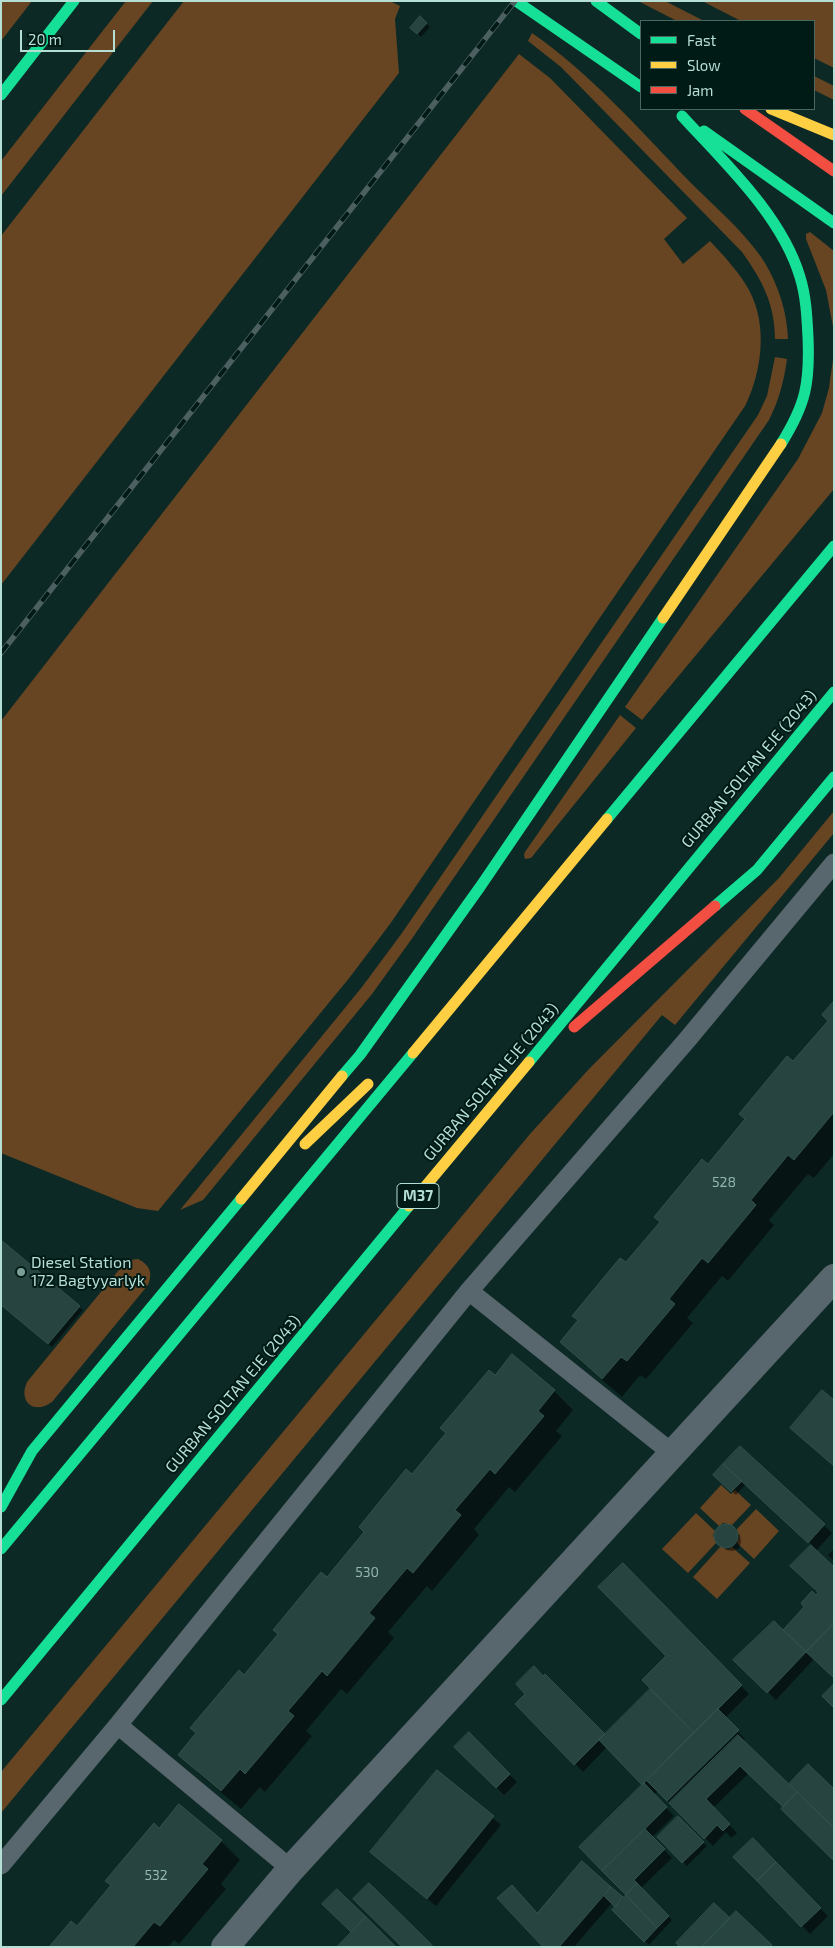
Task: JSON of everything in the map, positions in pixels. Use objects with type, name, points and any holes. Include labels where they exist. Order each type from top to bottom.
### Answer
[{"type":"main road","points":[[1,95],[74,1]]},
{"type":"main road","points":[[516,1],[640,86]]},
{"type":"main road","points":[[596,1],[640,33]]},
{"type":"main road","points":[[673,110],[834,223]]},
{"type":"main road","points":[[746,110],[834,171]]},
{"type":"main road","points":[[773,110],[834,135]]},
{"type":"main road","points":[[1,1507],[32,1451],[360,1055],[480,887],[771,460],[797,418],[807,388],[808,348],[807,315],[798,271],[784,242],[765,212],[741,180],[682,116]]},
{"type":"main road","points":[[1,1548],[834,546]]},
{"type":"main road","name":"GURBAN SOLTAN EJE (2043)","points":[[1,1700],[834,692]]},
{"type":"main road","points":[[516,1077],[757,870],[834,777]]},
{"type":"main road","points":[[391,1061],[475,979]]},
{"type":"main road","points":[[300,1150],[377,1074]]},
{"type":"main road","points":[[202,1245],[279,1170]]},
{"type":"street","points":[[225,1947],[292,1869],[834,1278]]},
{"type":"lane","points":[[1,1865],[118,1725],[469,1291],[687,1040],[833,866]]},
{"type":"lane","points":[[469,1291],[672,1454]]},
{"type":"lane","points":[[118,1725],[292,1869]]},
{"type":"shaded area","points":[[32,1],[1,41],[1,2]]},
{"type":"shaded area","points":[[126,1],[153,1],[1,196],[1,161]]},
{"type":"shaded area","points":[[184,1],[390,1],[400,6],[395,19],[399,73],[1,585],[1,236]]},
{"type":"shaded area","points":[[638,1],[665,1],[702,20],[675,20]]},
{"type":"shaded area","points":[[702,1],[834,1],[834,68],[815,58],[815,20],[739,20]]},
{"type":"shaded area","points":[[532,33],[595,84],[758,252],[778,290],[784,309],[788,339],[775,339],[770,303],[756,272],[742,252],[561,67],[528,41]]},
{"type":"shaded area","points":[[519,54],[550,78],[687,218],[664,239],[683,264],[710,241],[741,277],[755,304],[761,333],[759,364],[751,393],[745,406],[390,924],[350,977],[158,1211],[137,1208],[1,1153],[1,721]]},
{"type":"shaded area","points":[[815,76],[834,86],[834,100],[815,90]]},
{"type":"shaded area","points":[[810,232],[834,251],[834,332],[826,290],[806,239],[806,234]]},
{"type":"shaded area","points":[[775,357],[787,359],[781,390],[769,420],[411,940],[372,994],[203,1200],[180,1210],[362,987],[402,933],[758,415],[767,396]]},
{"type":"shaded area","points":[[833,359],[834,489],[642,720],[625,707],[798,459],[822,413],[829,388]]},
{"type":"shaded area","points":[[620,715],[636,728],[531,858],[525,859],[525,852]]},
{"type":"shaded area","points":[[834,811],[834,833],[675,1025],[662,1015],[1,1813],[1,1772],[530,1134],[589,1069],[779,878]]},
{"type":"shaded area","points":[[138,1259],[148,1267],[150,1277],[148,1285],[52,1402],[39,1407],[29,1404],[26,1401],[25,1395],[27,1382],[123,1265],[130,1260]]},
{"type":"shaded area","points":[[721,1485],[731,1494],[735,1490],[751,1505],[732,1525],[723,1523],[719,1526],[700,1508]]},
{"type":"shaded area","points":[[756,1509],[779,1531],[754,1559],[737,1543],[739,1537],[737,1529]]},
{"type":"shaded area","points":[[696,1513],[715,1531],[713,1535],[716,1543],[688,1573],[662,1549]]},
{"type":"shaded area","points":[[720,1547],[729,1549],[732,1547],[750,1563],[717,1599],[693,1577]]},
{"type":"building","points":[[420,16],[427,23],[417,34],[410,28]]},
{"type":"building","points":[[834,1001],[834,1112],[794,1160],[788,1155],[751,1200],[756,1205],[708,1263],[702,1258],[669,1299],[675,1304],[627,1361],[621,1357],[602,1379],[560,1342],[578,1320],[572,1316],[620,1258],[626,1262],[660,1222],[654,1217],[702,1159],[708,1164],[745,1119],[739,1114],[787,1056],[793,1061],[828,1021],[822,1015]]},
{"type":"building","name":"Diesel Station 172 Bagtyyarlyk","points":[[1,1240],[80,1306],[48,1344],[1,1305]]},
{"type":"building","points":[[512,1354],[555,1390],[538,1411],[544,1416],[495,1474],[490,1469],[455,1510],[461,1515],[413,1573],[407,1568],[369,1613],[375,1618],[327,1676],[322,1671],[288,1711],[294,1716],[245,1774],[240,1769],[221,1791],[178,1755],[196,1733],[190,1728],[239,1670],[244,1675],[278,1634],[273,1630],[321,1572],[327,1577],[364,1532],[359,1527],[406,1469],[412,1474],[446,1433],[440,1428],[489,1370],[495,1375]]},
{"type":"building","points":[[822,1390],[834,1400],[834,1466],[790,1428]]},
{"type":"building","points":[[740,1446],[825,1524],[808,1543],[723,1464]]},
{"type":"building","points":[[723,1464],[742,1481],[731,1492],[713,1475]]},
{"type":"building","points":[[726,1524],[734,1528],[738,1536],[734,1544],[726,1548],[718,1544],[714,1536],[718,1528]]},
{"type":"building","points":[[811,1545],[834,1567],[834,1623],[806,1652],[783,1630],[804,1607],[801,1603],[812,1591],[816,1595],[818,1592],[790,1566]]},
{"type":"building","points":[[623,1563],[742,1685],[694,1733],[642,1680],[666,1656],[598,1587]]},
{"type":"building","points":[[774,1621],[806,1652],[767,1693],[733,1660]]},
{"type":"building","points":[[834,1623],[834,1678],[806,1652]]},
{"type":"building","points":[[534,1666],[543,1676],[545,1674],[605,1734],[574,1765],[515,1704],[525,1694],[516,1684]]},
{"type":"building","points":[[834,1684],[834,1708],[822,1696]]},
{"type":"building","points":[[650,1689],[694,1733],[642,1785],[599,1740]]},
{"type":"building","points":[[718,1709],[739,1730],[667,1801],[646,1780]]},
{"type":"building","points":[[469,1732],[510,1774],[496,1788],[454,1747]]},
{"type":"building","points":[[738,1735],[797,1792],[783,1807],[740,1766],[706,1799],[730,1824],[723,1831],[717,1825],[704,1839],[669,1803]]},
{"type":"building","points":[[808,1764],[834,1789],[834,1828],[789,1784]]},
{"type":"building","points":[[437,1770],[494,1816],[427,1899],[370,1852]]},
{"type":"building","points":[[644,1783],[667,1807],[602,1871],[579,1847]]},
{"type":"building","points":[[797,1792],[834,1828],[834,1861],[781,1809]]},
{"type":"building","points":[[179,1804],[222,1840],[202,1864],[208,1869],[160,1926],[154,1922],[133,1947],[49,1947],[71,1921],[77,1926],[111,1885],[105,1881],[154,1823],[159,1828]]},
{"type":"building","points":[[678,1816],[704,1842],[682,1863],[657,1837]]},
{"type":"building","points":[[645,1829],[665,1849],[634,1880],[637,1883],[626,1895],[602,1871]]},
{"type":"building","points":[[753,1838],[776,1862],[757,1881],[733,1857]]},
{"type":"building","points":[[582,1861],[611,1887],[559,1947],[543,1947],[497,1898],[512,1885],[537,1913]]},
{"type":"building","points":[[776,1862],[821,1908],[801,1927],[757,1881]]},
{"type":"building","points":[[369,1883],[433,1947],[402,1947],[353,1899]]},
{"type":"building","points":[[637,1883],[669,1916],[657,1928],[626,1895]]},
{"type":"building","points":[[611,1887],[623,1897],[615,1907],[604,1896]]},
{"type":"building","points":[[337,1889],[366,1917],[351,1932],[322,1904]]},
{"type":"building","points":[[626,1895],[657,1928],[644,1942],[612,1910]]},
{"type":"building","points":[[714,1903],[730,1918],[702,1947],[680,1947],[676,1943]]},
{"type":"building","points":[[736,1911],[772,1945],[770,1947],[702,1947]]},
{"type":"building","points":[[366,1917],[396,1947],[337,1947]]},
{"type":"railway","points":[[1,653],[515,1]]},
{"type":"traffic: fast","points":[[1,95],[74,1]]},
{"type":"traffic: fast","points":[[516,1],[640,86]]},
{"type":"traffic: fast","points":[[596,1],[640,33]]},
{"type":"traffic: fast","points":[[682,116],[733,171],[766,211],[791,254],[800,277],[805,299],[807,322],[807,381],[801,405],[781,444]]},
{"type":"traffic: fast","points":[[704,131],[834,223]]},
{"type":"traffic: fast","points":[[607,819],[834,546]]},
{"type":"traffic: fast","points":[[342,1076],[360,1055],[480,887],[663,618]]},
{"type":"traffic: fast","points":[[529,1062],[834,692]]},
{"type":"traffic: fast","points":[[715,906],[757,870],[834,777]]},
{"type":"traffic: fast","points":[[1,1549],[413,1053]]},
{"type":"traffic: fast","points":[[1,1507],[32,1451],[241,1199]]},
{"type":"traffic: fast","points":[[1,1700],[409,1206]]},
{"type":"traffic: slow","points":[[773,110],[834,135]]},
{"type":"traffic: slow","points":[[663,618],[781,444]]},
{"type":"traffic: slow","points":[[413,1053],[607,819]]},
{"type":"traffic: slow","points":[[409,1206],[529,1062]]},
{"type":"traffic: slow","points":[[241,1199],[342,1076]]},
{"type":"traffic: slow","points":[[305,1144],[368,1084]]},
{"type":"traffic: jam","points":[[746,110],[834,171]]},
{"type":"traffic: jam","points":[[574,1027],[715,906]]},
{"type":"place","name":"Diesel Station 172 Bagtyyarlyk","points":[[21,1272]]}]
